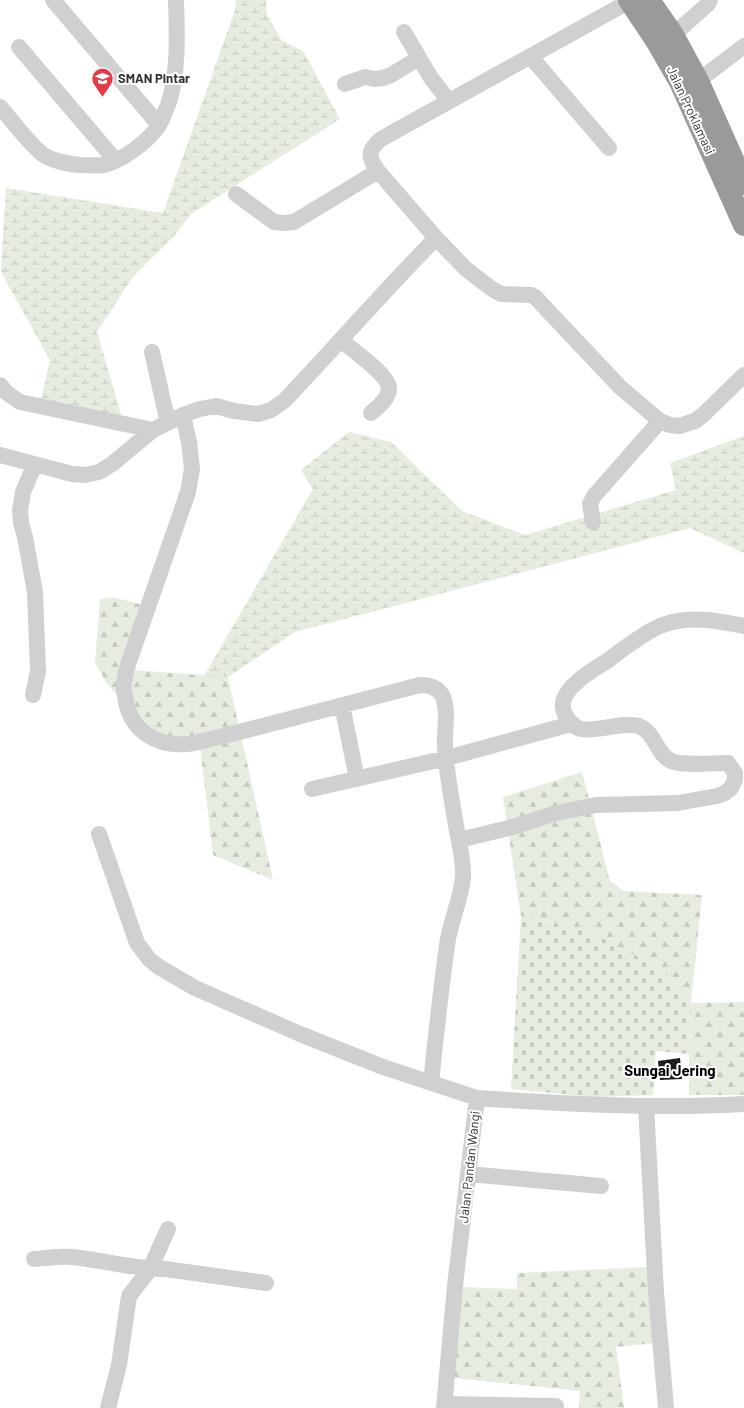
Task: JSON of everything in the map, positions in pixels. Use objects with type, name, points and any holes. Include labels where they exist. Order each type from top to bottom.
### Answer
[{"type":"highway","name":"Jalan Proklamasi","points":[[642,0],[673,34],[698,81],[744,184]]},
{"type":"highway","name":"Jalan Proklamasi","points":[[642,0],[657,42],[680,82],[744,225]]},
{"type":"street","points":[[53,0],[159,125]]},
{"type":"street","points":[[0,107],[35,148],[45,156],[68,164],[87,166],[103,165],[116,161],[129,154],[159,125],[173,88],[177,39],[176,0]]},
{"type":"street","points":[[642,0],[530,56],[381,139],[374,145],[370,152],[370,160],[436,238],[466,269],[501,294],[531,295],[535,297],[620,387],[660,421],[670,425],[679,426],[695,421],[744,375]]},
{"type":"street","points":[[673,34],[708,4],[710,0]]},
{"type":"street","points":[[404,32],[431,78],[449,101]]},
{"type":"street","points":[[698,81],[744,46]]},
{"type":"street","points":[[19,47],[116,161]]},
{"type":"street","points":[[530,56],[609,148]]},
{"type":"street","points":[[345,84],[365,77],[374,79],[383,78],[391,75],[419,58]]},
{"type":"street","points":[[236,194],[274,222],[294,222],[378,171]]},
{"type":"street","points":[[0,455],[72,474],[85,475],[99,472],[112,464],[153,430],[183,415],[200,409],[216,406],[234,411],[258,414],[271,410],[284,401],[436,238]]},
{"type":"street","points":[[341,340],[371,364],[389,388],[385,399],[371,413]]},
{"type":"street","points":[[152,352],[168,423]]},
{"type":"street","points":[[0,385],[6,393],[20,402],[153,430]]},
{"type":"street","points":[[183,415],[189,442],[192,469],[188,492],[131,656],[124,683],[126,705],[129,715],[136,725],[148,736],[164,742],[187,744],[220,737],[420,685],[428,685],[434,688],[443,697],[446,719],[445,745],[462,854],[463,877],[458,905],[449,937],[431,1083]]},
{"type":"street","points":[[593,522],[590,504],[594,496],[660,421]]},
{"type":"street","points":[[33,695],[38,671],[35,592],[21,523],[20,510],[23,492],[34,464]]},
{"type":"street","points":[[459,840],[513,827],[556,814],[596,806],[678,803],[717,796],[725,793],[731,788],[735,780],[734,772],[736,762],[678,763],[670,761],[663,755],[647,731],[638,726],[629,725],[585,730],[578,728],[572,724],[566,716],[563,708],[564,698],[574,684],[660,626],[678,621],[714,620],[744,626]]},
{"type":"street","points":[[342,705],[357,779]]},
{"type":"street","points":[[312,789],[447,758],[572,724]]},
{"type":"street","points":[[99,834],[137,943],[149,959],[159,967],[195,988],[300,1034],[383,1067],[476,1098]]},
{"type":"street","name":"Jalan Pandan Wangi","points":[[444,1406],[476,1098],[554,1103],[646,1106],[711,1106],[744,1104]]},
{"type":"street","points":[[646,1106],[656,1292],[666,1408]]},
{"type":"street","points":[[468,1174],[601,1186]]},
{"type":"street","points":[[108,1408],[118,1365],[129,1296],[150,1269],[168,1229]]},
{"type":"street","points":[[34,1259],[70,1257],[150,1269],[164,1269],[266,1283]]},
{"type":"street","points":[[444,1406],[556,1406]]},
{"type":"green space","points":[[236,0],[266,0],[267,15],[282,41],[303,51],[340,119],[191,214],[176,234],[132,278],[97,332],[123,421],[41,400],[50,360],[1,272],[6,188],[163,213],[235,10]]},
{"type":"green space","points":[[349,432],[391,442],[462,511],[525,535],[676,490],[670,463],[744,436],[744,553],[690,528],[295,632],[228,677],[204,676],[313,489],[301,470]]},
{"type":"green space","points":[[112,597],[151,607],[131,670],[228,677],[273,880],[213,855],[199,738],[164,739],[147,728],[107,684],[95,662],[100,599]]},
{"type":"green space","points":[[582,772],[610,881],[624,891],[702,895],[691,1003],[744,1002],[744,1095],[689,1095],[691,1004],[586,930],[521,916],[503,797]]},
{"type":"green space","points":[[521,916],[586,930],[664,970],[691,1004],[689,1054],[656,1051],[653,1095],[595,1097],[511,1089]]},
{"type":"green space","points":[[648,1267],[655,1343],[616,1347],[624,1408],[579,1408],[580,1391],[454,1378],[459,1287],[517,1289],[517,1273]]},
{"type":"building","points":[[680,1058],[682,1079],[660,1080],[658,1061]]},
{"type":"place","name":"SMAN Pintar","points":[[102,98]]},
{"type":"district","name":"Sungai Jering","points":[[670,1071]]}]
